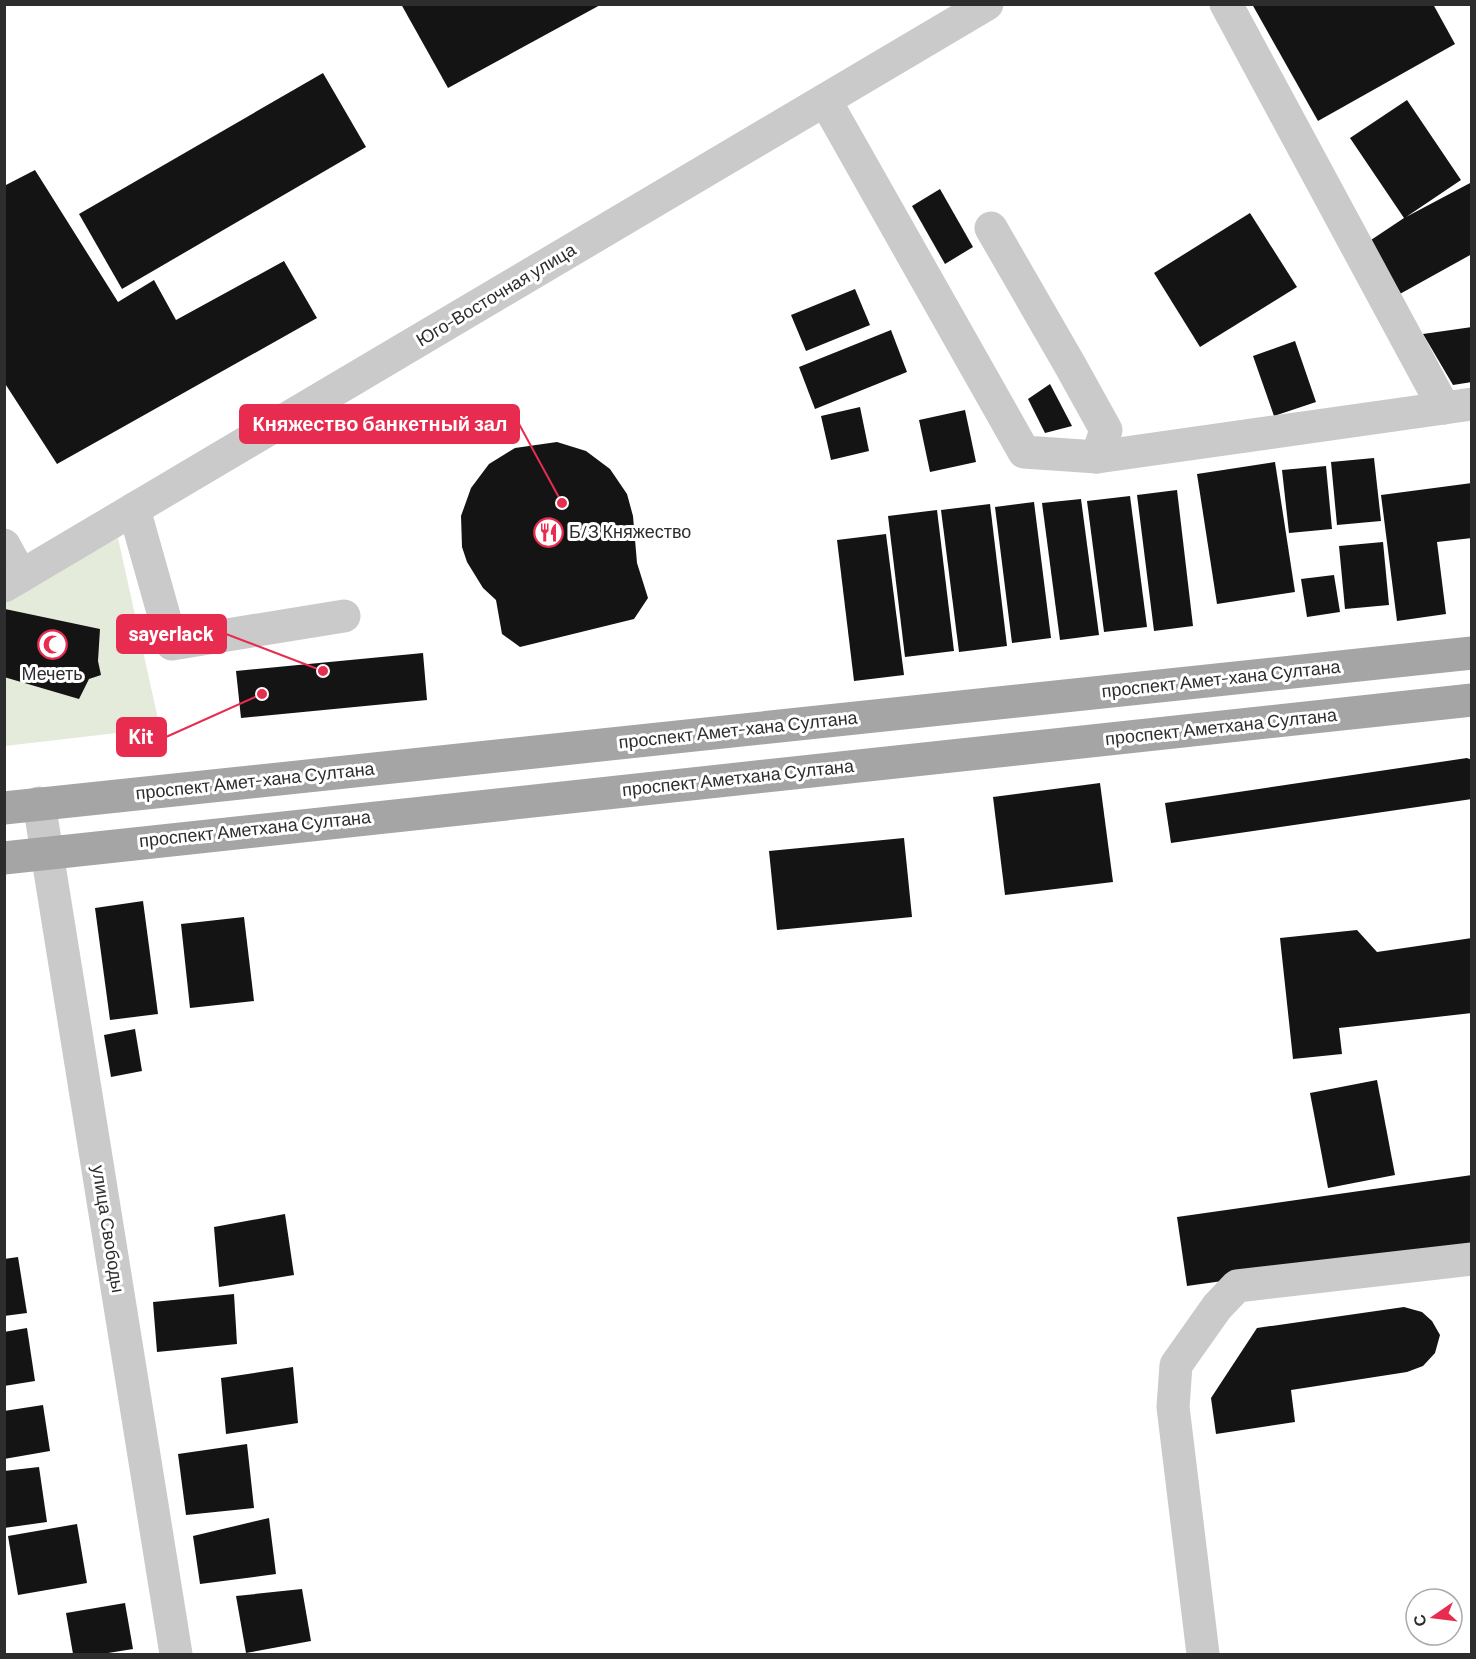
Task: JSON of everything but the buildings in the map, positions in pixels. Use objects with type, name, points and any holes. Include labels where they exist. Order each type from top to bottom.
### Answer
[{"type":"main road","name":"проспект Амет-хана Султана","points":[[4,808],[1472,652]]},
{"type":"main road","name":"проспект Аметхана Султана","points":[[4,858],[1472,700]]},
{"type":"street","name":"Юго-Восточная улица","points":[[13,581],[987,4]]},
{"type":"street","points":[[825,100],[1024,452],[1097,457],[1458,406],[1226,4]]},
{"type":"street","points":[[991,228],[1106,430],[1097,457]]},
{"type":"street","points":[[134,509],[172,644],[344,616]]},
{"type":"street","points":[[4,545],[13,581]]},
{"type":"street","name":"улица Свободы","points":[[39,803],[176,1654]]},
{"type":"street","points":[[1203,1654],[1173,1407],[1176,1365],[1216,1307],[1237,1286],[1472,1258]]},
{"type":"green space","points":[[118,538],[160,728],[5,746],[4,601]]},
{"type":"place","name":"Княжество банкетный зал","points":[[562,503]]},
{"type":"place","name":"Б/З Княжество","points":[[548,532]]},
{"type":"place","name":"Мечеть","points":[[52,645]]},
{"type":"place","name":"sayerlack","points":[[323,671]]},
{"type":"place","name":"Kit","points":[[262,694]]}]
